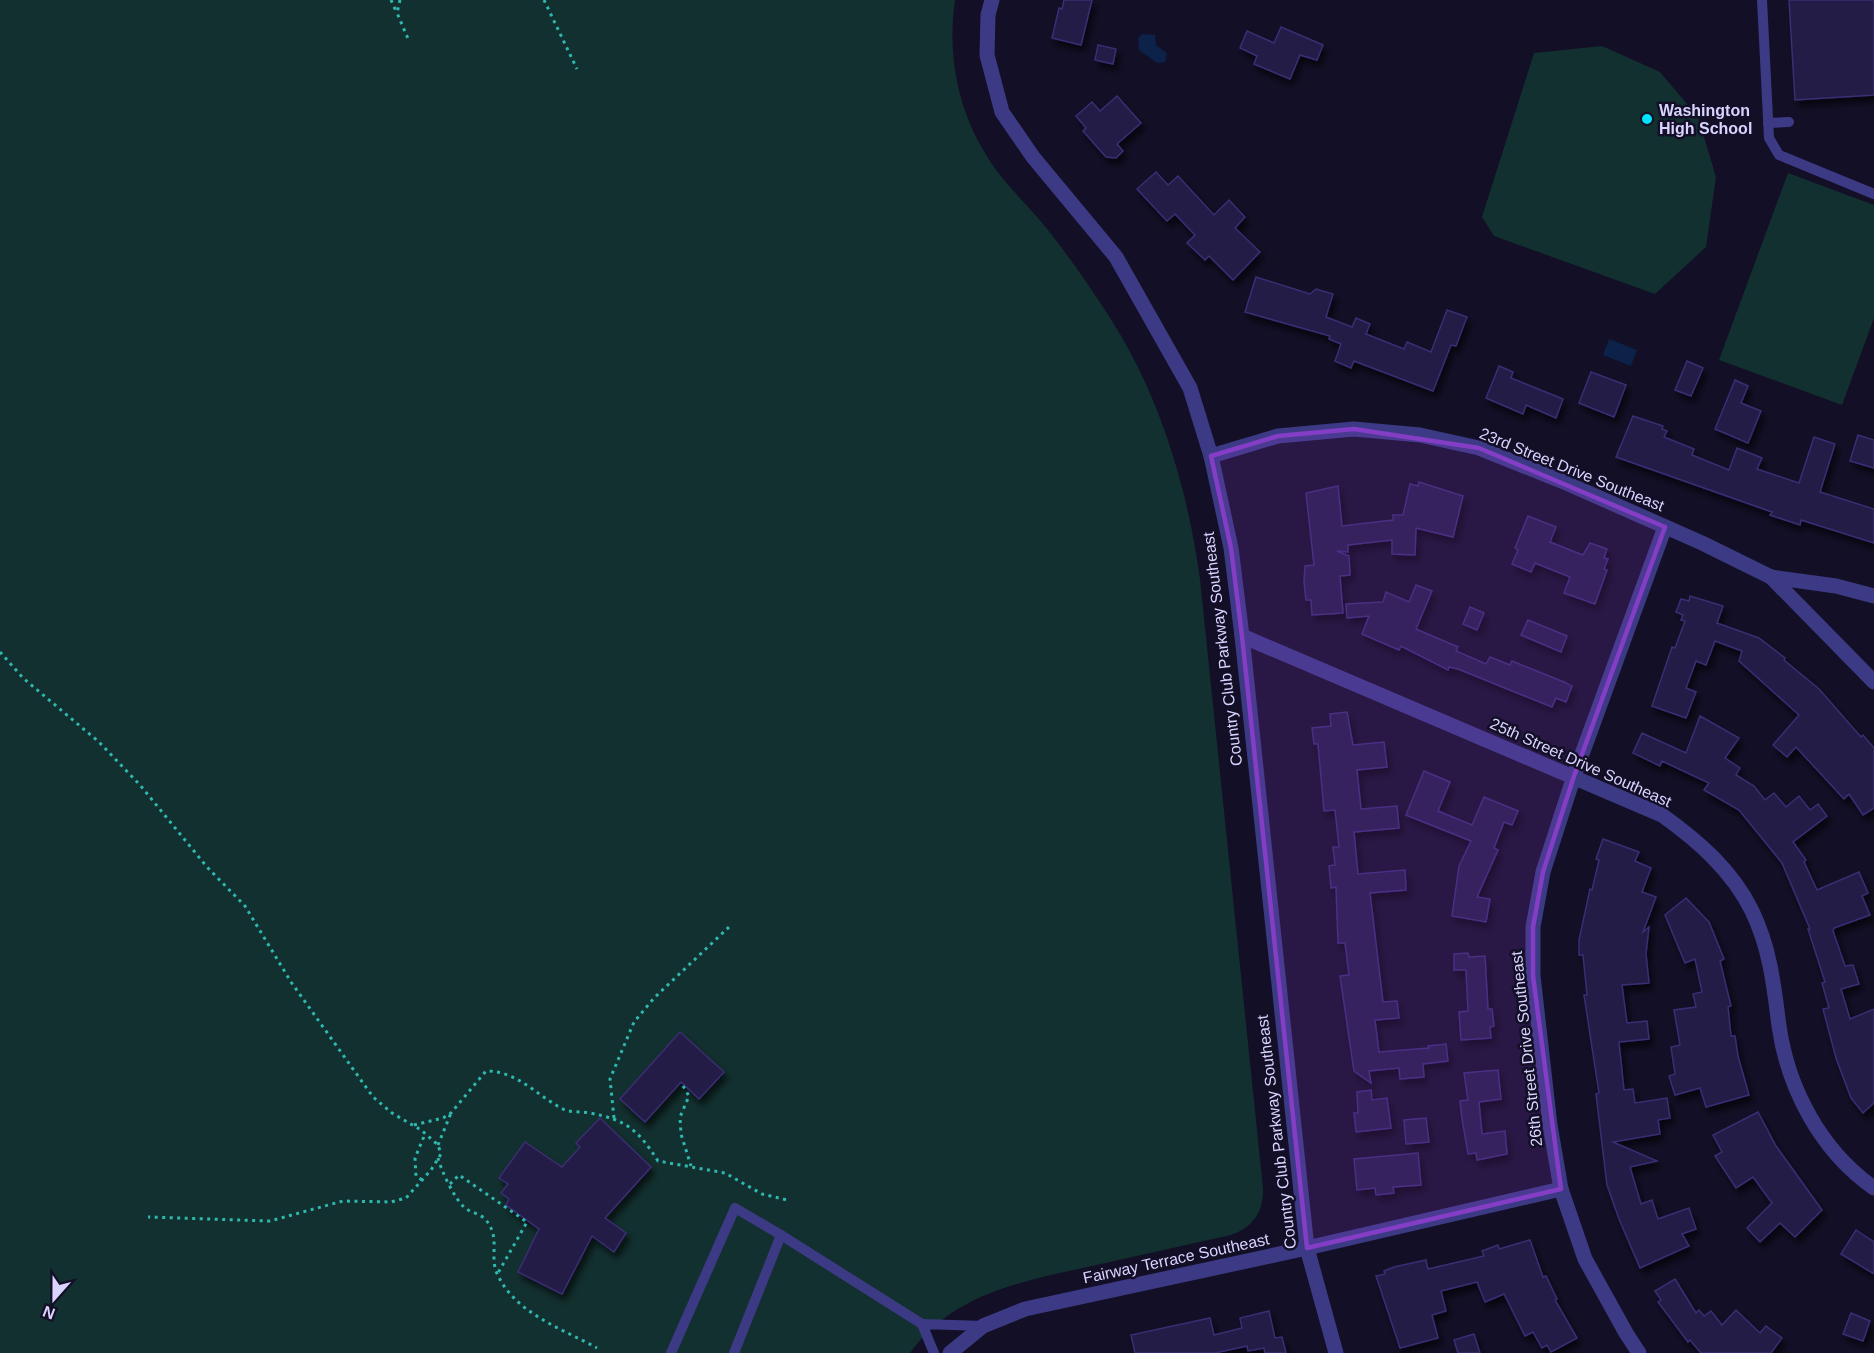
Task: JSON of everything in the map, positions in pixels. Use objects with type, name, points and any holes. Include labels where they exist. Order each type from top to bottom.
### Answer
[{"type":"street","name":"Country Club Parkway Southeast","points":[[992,0],[988,15],[987,55],[1002,112],[1033,157],[1116,256],[1190,388],[1211,456],[1231,548],[1242,636],[1307,1248],[1336,1353]]},
{"type":"street","name":"23rd Street Drive Southeast","points":[[1211,456],[1278,436],[1317,431],[1354,429],[1419,435],[1479,448],[1564,482],[1771,577],[1836,586],[1874,596]]},
{"type":"street","name":"26th Street Drive Southeast","points":[[1640,1353],[1626,1333],[1585,1259],[1561,1189],[1550,1125],[1533,976],[1533,927],[1543,872],[1574,776],[1665,527]]},
{"type":"street","points":[[1771,577],[1874,682]]},
{"type":"street","name":"25th Street Drive Southeast","points":[[1242,636],[1662,815],[1696,840],[1729,875],[1752,910],[1766,944],[1776,987],[1786,1059],[1797,1093],[1818,1130],[1843,1160],[1874,1188]]},
{"type":"street","name":"Fairway Terrace Southeast","points":[[950,1353],[984,1326],[1025,1309],[1307,1248],[1561,1189]]},
{"type":"lane","points":[[1762,0],[1769,138],[1779,155],[1874,194]]},
{"type":"lane","points":[[1768,123],[1789,122]]},
{"type":"lane","points":[[671,1353],[735,1208],[922,1324],[984,1326]]},
{"type":"lane","points":[[734,1353],[781,1235]]},
{"type":"lane","points":[[922,1324],[934,1353]]},
{"type":"path","points":[[390,0],[409,41]]},
{"type":"path","points":[[397,13],[400,0]]},
{"type":"path","points":[[544,0],[576,69]]},
{"type":"path","points":[[0,652],[23,678],[99,742],[140,786],[207,867],[245,906],[291,982],[373,1097],[392,1113],[426,1134],[438,1145],[441,1154],[406,1198],[391,1202],[343,1201],[270,1221],[148,1217]]},
{"type":"path","points":[[614,1118],[610,1079],[634,1022],[654,998],[729,927]]},
{"type":"path","points":[[438,1145],[451,1113],[486,1071],[499,1071],[516,1078],[565,1111],[614,1118],[641,1134],[658,1161],[680,1167],[691,1166],[725,1173],[762,1194],[787,1200]]},
{"type":"path","points":[[682,1086],[689,1096],[680,1117],[681,1134],[691,1166]]},
{"type":"path","points":[[414,1125],[443,1118],[451,1113]]},
{"type":"path","points":[[422,1180],[416,1176],[415,1158],[426,1134]]},
{"type":"path","points":[[438,1158],[464,1207],[483,1218],[492,1230],[498,1273],[513,1298],[527,1310],[597,1348]]},
{"type":"path","points":[[450,1184],[459,1175],[527,1222],[498,1273]]},
{"type":"highlighted area","points":[[1354,429],[1479,448],[1665,527],[1574,776],[1543,872],[1533,927],[1533,976],[1561,1189],[1307,1248],[1242,636],[1231,548],[1211,456],[1278,436]]},
{"type":"green space","points":[[0,0],[955,0],[953,47],[955,70],[966,114],[975,135],[1000,175],[1067,255],[1120,334],[1136,363],[1161,422],[1172,452],[1189,515],[1200,579],[1263,1188],[1262,1204],[1256,1218],[1245,1228],[1231,1235],[1048,1276],[996,1291],[972,1301],[949,1315],[910,1353],[0,1353]]},
{"type":"green space","points":[[1602,46],[1660,72],[1698,117],[1716,177],[1706,247],[1655,294],[1494,236],[1482,217],[1534,53]]},
{"type":"green space","points":[[1788,173],[1874,205],[1874,318],[1842,405],[1719,360]]},
{"type":"water","points":[[1142,34],[1155,35],[1156,45],[1167,53],[1165,62],[1157,63],[1139,50],[1138,38]]},
{"type":"water","points":[[1609,339],[1637,350],[1631,366],[1603,355]]},
{"type":"building","points":[[1064,0],[1092,0],[1081,45],[1052,38],[1059,8],[1062,9]]},
{"type":"building","points":[[1789,0],[1874,0],[1874,95],[1795,100]]},
{"type":"building","points":[[1281,27],[1323,45],[1317,60],[1300,55],[1290,79],[1254,64],[1257,56],[1240,48],[1247,31],[1274,43]]},
{"type":"building","points":[[1098,45],[1116,49],[1113,64],[1095,60]]},
{"type":"building","points":[[1117,96],[1141,123],[1117,144],[1123,151],[1116,158],[1106,157],[1083,131],[1086,128],[1076,116],[1092,102],[1100,111]]},
{"type":"building","points":[[1156,172],[1168,185],[1178,176],[1214,215],[1229,200],[1245,217],[1235,228],[1260,252],[1233,280],[1209,256],[1205,260],[1187,243],[1195,235],[1175,214],[1167,221],[1137,189]]},
{"type":"building","points":[[1256,277],[1310,294],[1316,289],[1333,294],[1326,317],[1352,327],[1356,318],[1370,324],[1366,334],[1404,349],[1407,342],[1431,352],[1447,310],[1467,317],[1456,346],[1451,345],[1433,391],[1354,361],[1351,368],[1335,361],[1341,344],[1329,339],[1330,336],[1245,312]]},
{"type":"building","points":[[1687,361],[1703,368],[1691,396],[1675,390]]},
{"type":"building","points":[[1499,366],[1513,372],[1511,378],[1563,399],[1556,418],[1526,405],[1523,414],[1486,398]]},
{"type":"building","points":[[1591,372],[1626,385],[1614,417],[1579,403]]},
{"type":"building","points":[[1735,380],[1748,386],[1741,403],[1761,411],[1748,443],[1715,429]]},
{"type":"building","points":[[1633,416],[1663,426],[1662,429],[1667,431],[1664,437],[1694,449],[1692,455],[1729,470],[1737,448],[1762,458],[1757,469],[1799,483],[1814,437],[1835,444],[1820,492],[1874,509],[1874,543],[1801,520],[1800,525],[1770,515],[1772,512],[1616,457]]},
{"type":"building","points":[[1858,435],[1874,440],[1874,468],[1850,461]]},
{"type":"building","points":[[1419,482],[1463,496],[1453,537],[1416,528],[1415,555],[1392,554],[1392,540],[1348,545],[1348,552],[1337,551],[1349,556],[1350,575],[1340,576],[1343,613],[1312,615],[1311,600],[1306,600],[1304,582],[1305,566],[1314,565],[1306,493],[1338,486],[1342,526],[1393,520],[1393,515],[1403,515],[1410,484],[1418,486]]},
{"type":"building","points":[[1528,516],[1556,527],[1550,542],[1583,555],[1590,543],[1607,549],[1604,558],[1608,559],[1604,569],[1607,570],[1595,604],[1564,593],[1570,577],[1535,563],[1531,572],[1512,564],[1518,550],[1515,548]]},
{"type":"building","points":[[1416,585],[1432,591],[1416,629],[1458,647],[1456,651],[1486,664],[1490,657],[1510,665],[1512,661],[1564,682],[1572,686],[1566,702],[1556,698],[1552,707],[1458,669],[1449,667],[1448,670],[1401,646],[1399,650],[1362,634],[1369,616],[1347,618],[1346,604],[1383,602],[1386,592],[1409,602]]},
{"type":"building","points":[[1690,596],[1723,606],[1717,623],[1759,638],[1819,689],[1861,737],[1863,735],[1874,748],[1874,808],[1863,815],[1849,794],[1844,799],[1796,747],[1787,757],[1773,745],[1799,715],[1739,661],[1742,651],[1715,641],[1706,665],[1696,661],[1686,688],[1696,692],[1686,718],[1652,706],[1672,647],[1675,648],[1685,621],[1681,620],[1683,615],[1676,612],[1681,599],[1689,601]]},
{"type":"building","points":[[1470,607],[1484,613],[1477,630],[1463,624]]},
{"type":"building","points":[[1528,620],[1567,636],[1561,652],[1521,635]]},
{"type":"building","points":[[1347,712],[1353,745],[1384,742],[1387,767],[1357,770],[1361,809],[1397,806],[1399,828],[1354,832],[1358,874],[1405,870],[1406,890],[1370,893],[1383,1002],[1397,1001],[1399,1018],[1375,1020],[1379,1052],[1429,1048],[1428,1046],[1446,1044],[1448,1061],[1423,1064],[1424,1077],[1400,1079],[1399,1068],[1369,1071],[1371,1083],[1354,1071],[1340,976],[1349,975],[1345,943],[1338,943],[1336,887],[1331,888],[1329,866],[1335,865],[1333,847],[1339,847],[1335,810],[1324,811],[1318,744],[1314,744],[1312,728],[1331,726],[1330,714]]},
{"type":"building","points":[[1700,716],[1739,738],[1725,758],[1740,768],[1736,775],[1754,786],[1765,800],[1774,793],[1786,807],[1799,796],[1810,810],[1818,804],[1827,816],[1793,842],[1806,860],[1804,862],[1817,890],[1859,872],[1868,893],[1862,896],[1870,915],[1834,928],[1833,931],[1845,966],[1853,965],[1859,984],[1841,989],[1850,1019],[1874,1009],[1874,1103],[1863,1113],[1851,1098],[1836,1058],[1823,1009],[1829,1008],[1822,983],[1825,982],[1808,929],[1810,929],[1782,863],[1739,810],[1704,790],[1709,783],[1662,761],[1660,766],[1633,753],[1642,733],[1686,753]]},
{"type":"building","points":[[1424,771],[1450,782],[1438,811],[1472,825],[1484,797],[1518,811],[1512,825],[1504,822],[1494,848],[1498,850],[1477,897],[1490,899],[1486,922],[1452,916],[1459,866],[1471,841],[1406,815]]},
{"type":"building","points":[[1603,839],[1639,852],[1635,861],[1651,868],[1642,892],[1656,897],[1643,932],[1649,927],[1646,954],[1649,983],[1622,985],[1627,1023],[1647,1021],[1649,1039],[1619,1042],[1624,1090],[1633,1089],[1635,1103],[1667,1098],[1670,1118],[1658,1120],[1660,1134],[1613,1142],[1657,1161],[1630,1167],[1641,1204],[1652,1200],[1658,1219],[1689,1208],[1696,1229],[1682,1234],[1689,1246],[1640,1268],[1607,1185],[1596,1094],[1599,1093],[1584,995],[1587,995],[1583,955],[1579,955],[1579,940],[1599,860],[1596,859]]},
{"type":"building","points":[[1686,898],[1709,922],[1724,959],[1720,961],[1731,1006],[1728,1007],[1731,1036],[1735,1036],[1749,1095],[1706,1107],[1700,1088],[1675,1095],[1669,1076],[1675,1074],[1671,1047],[1680,1045],[1674,1010],[1696,1007],[1693,994],[1702,992],[1695,959],[1685,963],[1665,915]]},
{"type":"building","points":[[1468,953],[1469,957],[1485,956],[1488,1009],[1492,1009],[1494,1026],[1490,1027],[1491,1038],[1461,1040],[1459,1012],[1468,1011],[1466,970],[1454,970],[1454,954]]},
{"type":"building","points":[[680,1032],[724,1072],[699,1099],[681,1082],[645,1122],[620,1099]]},
{"type":"building","points":[[1498,1070],[1501,1099],[1479,1102],[1482,1134],[1505,1131],[1507,1154],[1477,1160],[1476,1153],[1468,1154],[1462,1119],[1460,1101],[1468,1100],[1464,1073]]},
{"type":"building","points":[[1371,1090],[1372,1100],[1387,1098],[1391,1128],[1356,1132],[1354,1113],[1358,1113],[1357,1092]]},
{"type":"building","points":[[1758,1112],[1776,1146],[1822,1210],[1795,1237],[1780,1223],[1760,1242],[1747,1228],[1772,1203],[1753,1177],[1736,1188],[1715,1156],[1722,1152],[1713,1135]]},
{"type":"building","points":[[600,1118],[651,1167],[605,1218],[626,1233],[614,1252],[592,1236],[562,1294],[518,1272],[539,1229],[506,1205],[509,1199],[501,1193],[508,1184],[499,1178],[525,1142],[562,1167],[580,1147],[576,1143]]},
{"type":"building","points":[[1426,1118],[1429,1142],[1406,1144],[1404,1120]]},
{"type":"building","points":[[1418,1153],[1421,1185],[1393,1187],[1394,1193],[1376,1195],[1375,1188],[1357,1190],[1354,1159]]},
{"type":"building","points":[[1856,1230],[1874,1242],[1874,1274],[1841,1254]]},
{"type":"building","points":[[1530,1240],[1543,1277],[1546,1276],[1557,1299],[1555,1300],[1577,1338],[1551,1352],[1547,1345],[1542,1348],[1533,1332],[1525,1336],[1504,1294],[1485,1302],[1477,1282],[1441,1291],[1446,1311],[1432,1315],[1438,1338],[1400,1348],[1376,1276],[1385,1274],[1384,1271],[1394,1267],[1426,1260],[1428,1269],[1484,1256],[1482,1251],[1498,1245],[1499,1249]]},
{"type":"building","points":[[1675,1279],[1696,1313],[1699,1310],[1704,1316],[1711,1311],[1722,1325],[1736,1310],[1760,1333],[1766,1326],[1782,1338],[1771,1353],[1701,1353],[1690,1340],[1688,1342],[1658,1302],[1661,1300],[1655,1291]]},
{"type":"building","points":[[1269,1311],[1275,1338],[1282,1337],[1286,1353],[1265,1353],[1264,1348],[1248,1351],[1247,1346],[1215,1353],[1135,1353],[1131,1335],[1210,1318],[1214,1335],[1242,1328],[1240,1318]]},
{"type":"building","points":[[1851,1313],[1870,1321],[1863,1341],[1843,1334]]},
{"type":"building","points":[[1474,1334],[1480,1353],[1458,1353],[1454,1340]]},
{"type":"place","name":"Washington High School","points":[[1647,119]]}]
